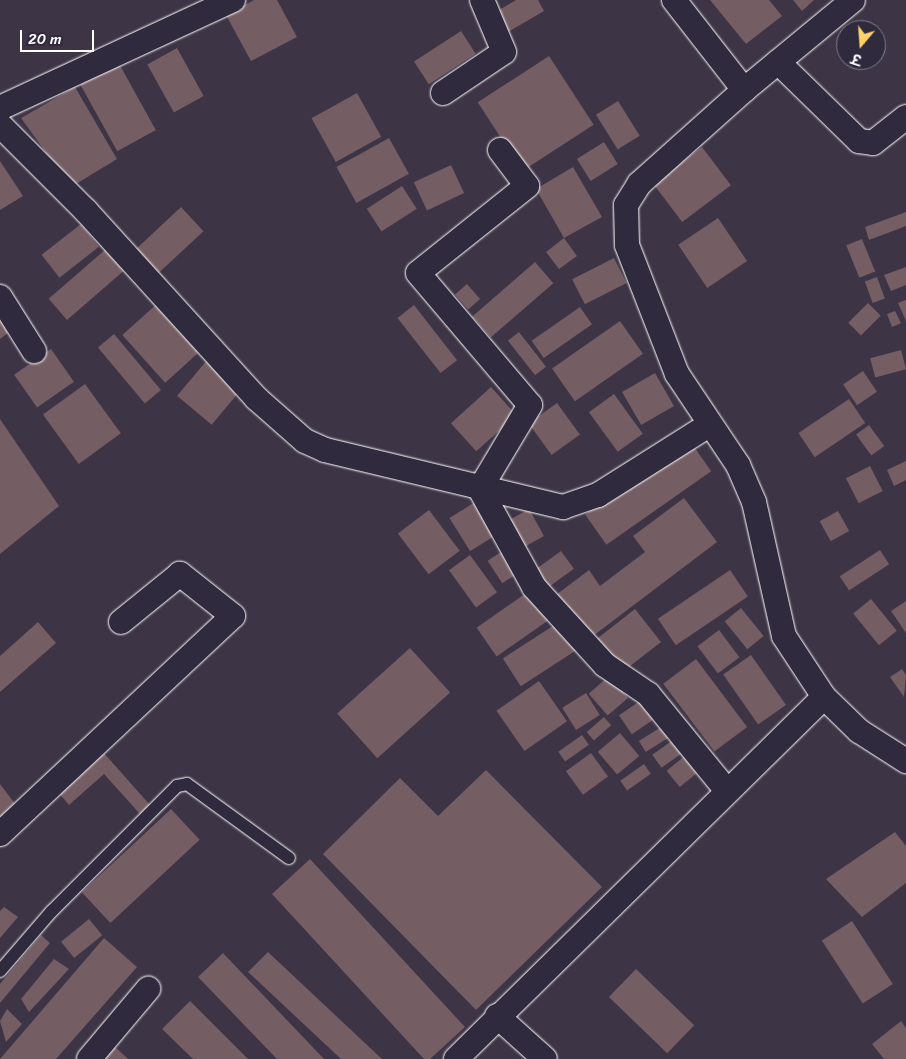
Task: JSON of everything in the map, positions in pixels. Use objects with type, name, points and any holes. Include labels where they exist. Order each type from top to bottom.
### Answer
[{"type":"street","points":[[0,108],[233,0]]},
{"type":"street","points":[[443,93],[504,52],[482,0]]},
{"type":"street","points":[[674,0],[744,90]]},
{"type":"street","points":[[853,0],[744,90],[639,184],[626,205],[627,245],[677,374],[707,426],[738,465],[754,502],[784,636],[824,697],[859,731],[906,761]]},
{"type":"street","points":[[778,62],[859,141],[873,142],[906,117]]},
{"type":"street","points":[[0,125],[86,211],[256,398],[305,441],[325,450],[552,507],[575,505],[707,426]]},
{"type":"street","points":[[480,489],[530,405],[418,272],[526,186],[500,150]]},
{"type":"street","points":[[0,297],[34,351]]},
{"type":"street","points":[[480,489],[534,587],[605,665],[648,694],[727,791]]},
{"type":"street","points":[[0,834],[233,616],[180,574],[121,622]]},
{"type":"street","points":[[456,1059],[497,1016],[824,697]]},
{"type":"street","points":[[88,1059],[148,990]]},
{"type":"street","points":[[497,1016],[545,1059]]},
{"type":"lane","points":[[0,971],[50,912],[177,786],[187,784],[289,858]]},
{"type":"building","points":[[254,0],[277,0],[297,37],[251,61],[226,15]]},
{"type":"building","points":[[516,0],[538,0],[544,11],[508,32],[496,12]]},
{"type":"building","points":[[710,0],[769,0],[782,16],[746,44]]},
{"type":"building","points":[[793,0],[814,0],[802,11]]},
{"type":"building","points":[[461,31],[476,54],[429,84],[414,61]]},
{"type":"building","points":[[177,48],[204,96],[174,113],[147,64]]},
{"type":"building","points":[[549,56],[594,125],[522,171],[478,102]]},
{"type":"building","points":[[117,60],[156,130],[117,151],[79,81]]},
{"type":"building","points":[[75,87],[117,159],[71,187],[21,118]]},
{"type":"building","points":[[357,93],[381,137],[336,162],[312,118]]},
{"type":"building","points":[[618,101],[640,136],[618,150],[596,115]]},
{"type":"building","points":[[389,138],[409,174],[356,203],[337,167]]},
{"type":"building","points":[[604,142],[618,164],[591,181],[577,159]]},
{"type":"building","points":[[702,147],[731,185],[682,222],[653,184]]},
{"type":"building","points":[[0,161],[23,196],[0,210]]},
{"type":"building","points":[[451,165],[464,193],[427,210],[414,182]]},
{"type":"building","points":[[573,167],[602,217],[564,238],[536,189]]},
{"type":"building","points":[[402,186],[417,209],[381,232],[367,209]]},
{"type":"building","points":[[181,207],[204,231],[157,275],[134,251]]},
{"type":"building","points":[[906,212],[906,226],[869,240],[865,227]]},
{"type":"building","points":[[718,218],[747,261],[707,288],[678,245]]},
{"type":"building","points":[[81,224],[99,247],[59,278],[42,255]]},
{"type":"building","points":[[564,238],[577,256],[559,269],[546,252]]},
{"type":"building","points":[[862,239],[875,271],[859,278],[846,245]]},
{"type":"building","points":[[106,249],[124,270],[67,320],[49,299]]},
{"type":"building","points":[[614,258],[627,283],[585,304],[572,279]]},
{"type":"building","points":[[535,262],[553,283],[491,338],[472,316]]},
{"type":"building","points":[[906,267],[906,285],[891,291],[884,275]]},
{"type":"building","points":[[877,277],[885,299],[873,303],[865,281]]},
{"type":"building","points":[[467,284],[480,299],[468,310],[455,294]]},
{"type":"building","points":[[906,300],[906,321],[898,303]]},
{"type":"building","points":[[158,303],[201,351],[165,383],[122,335]]},
{"type":"building","points":[[868,303],[881,316],[861,336],[848,323]]},
{"type":"building","points":[[414,305],[457,360],[441,373],[397,318]]},
{"type":"building","points":[[580,307],[592,324],[544,358],[532,341]]},
{"type":"building","points":[[0,310],[12,330],[0,339]]},
{"type":"building","points":[[895,311],[901,323],[892,327],[887,314]]},
{"type":"building","points":[[620,321],[643,354],[575,401],[552,369]]},
{"type":"building","points":[[519,332],[546,367],[535,375],[508,341]]},
{"type":"building","points":[[114,334],[161,390],[145,403],[98,347]]},
{"type":"building","points":[[51,349],[74,382],[37,408],[14,375]]},
{"type":"building","points":[[901,350],[906,369],[875,378],[870,358]]},
{"type":"building","points":[[208,359],[242,388],[212,425],[177,396]]},
{"type":"building","points":[[863,371],[877,392],[857,405],[843,384]]},
{"type":"building","points":[[655,373],[674,406],[641,425],[622,392]]},
{"type":"building","points":[[85,384],[121,433],[79,464],[43,415]]},
{"type":"building","points":[[491,387],[516,415],[476,451],[451,423]]},
{"type":"building","points":[[614,394],[643,434],[618,452],[589,412]]},
{"type":"building","points":[[849,399],[865,423],[815,457],[798,433]]},
{"type":"building","points":[[557,403],[580,435],[552,455],[529,424]]},
{"type":"building","points":[[0,419],[59,506],[0,554]]},
{"type":"building","points":[[869,425],[884,446],[871,455],[856,434]]},
{"type":"building","points":[[690,441],[711,471],[606,545],[585,514]]},
{"type":"building","points":[[906,461],[906,480],[894,486],[887,470]]},
{"type":"building","points":[[870,466],[883,491],[859,503],[846,478]]},
{"type":"building","points":[[684,498],[717,542],[585,642],[552,598],[589,570],[600,586],[645,552],[633,536]]},
{"type":"building","points":[[480,499],[501,532],[470,551],[449,518]]},
{"type":"building","points":[[529,509],[544,536],[523,548],[508,521]]},
{"type":"building","points":[[429,510],[460,551],[429,574],[398,533]]},
{"type":"building","points":[[838,511],[849,531],[831,541],[820,521]]},
{"type":"building","points":[[880,550],[889,564],[849,590],[840,576]]},
{"type":"building","points":[[561,551],[574,569],[546,589],[533,572]]},
{"type":"building","points":[[501,552],[516,575],[502,583],[488,561]]},
{"type":"building","points":[[470,555],[497,592],[476,607],[449,570]]},
{"type":"building","points":[[730,570],[748,597],[676,645],[658,619]]},
{"type":"building","points":[[529,591],[549,620],[497,656],[477,628]]},
{"type":"building","points":[[871,599],[897,631],[879,645],[853,613]]},
{"type":"building","points":[[906,601],[906,633],[891,611]]},
{"type":"building","points":[[741,608],[764,636],[747,649],[725,621]]},
{"type":"building","points":[[635,609],[661,642],[625,670],[615,657],[605,665],[589,645]]},
{"type":"building","points":[[38,622],[56,643],[0,692],[0,656]]},
{"type":"building","points":[[559,622],[577,650],[521,686],[503,658]]},
{"type":"building","points":[[719,630],[739,657],[718,673],[697,646]]},
{"type":"building","points":[[410,648],[450,693],[377,758],[337,714]]},
{"type":"building","points":[[751,655],[786,705],[758,724],[723,675]]},
{"type":"building","points":[[696,659],[747,727],[714,752],[663,684]]},
{"type":"building","points":[[902,669],[906,675],[904,697],[890,677]]},
{"type":"building","points":[[609,676],[628,698],[608,716],[589,694]]},
{"type":"building","points":[[539,681],[567,721],[525,751],[496,711]]},
{"type":"building","points":[[586,693],[600,715],[576,730],[562,708]]},
{"type":"building","points":[[643,699],[656,718],[632,734],[619,715]]},
{"type":"building","points":[[604,717],[611,725],[594,740],[587,732]]},
{"type":"building","points":[[666,724],[673,735],[646,752],[639,741]]},
{"type":"building","points":[[620,733],[639,756],[617,775],[598,752]]},
{"type":"building","points":[[582,735],[589,745],[565,761],[558,752]]},
{"type":"building","points":[[676,738],[685,751],[661,768],[652,755]]},
{"type":"building","points":[[103,752],[150,805],[140,814],[104,774],[69,805],[58,792]]},
{"type":"building","points":[[591,753],[608,776],[583,795],[566,771]]},
{"type":"building","points":[[686,755],[699,771],[680,787],[667,771]]},
{"type":"building","points":[[644,764],[651,774],[627,790],[620,781]]},
{"type":"building","points":[[486,770],[602,887],[476,1010],[323,854],[400,778],[438,816]]},
{"type":"building","points":[[0,784],[19,809],[0,824]]},
{"type":"building","points":[[171,809],[200,840],[110,923],[82,892]]},
{"type":"building","points":[[895,832],[906,846],[906,883],[862,917],[826,879]]},
{"type":"building","points":[[310,859],[465,1027],[430,1059],[424,1059],[272,894]]},
{"type":"building","points":[[4,907],[18,917],[0,938],[0,911]]},
{"type":"building","points":[[89,919],[102,935],[74,958],[61,942]]},
{"type":"building","points":[[852,921],[893,984],[863,1004],[822,941]]},
{"type":"building","points":[[41,935],[50,943],[0,1003],[0,984]]},
{"type":"building","points":[[104,938],[137,967],[56,1059],[0,1059]]},
{"type":"building","points":[[268,952],[382,1059],[341,1059],[248,972]]},
{"type":"building","points":[[223,953],[324,1059],[277,1059],[198,977]]},
{"type":"building","points":[[54,959],[69,969],[29,1012],[21,999]]},
{"type":"building","points":[[636,969],[694,1025],[667,1053],[609,997]]},
{"type":"building","points":[[190,1001],[248,1059],[193,1059],[162,1029]]},
{"type":"building","points":[[7,1009],[22,1024],[6,1042],[0,1021]]},
{"type":"building","points":[[901,1021],[906,1028],[906,1059],[884,1059],[872,1044]]},
{"type":"building","points":[[113,1045],[128,1059],[99,1059]]}]
